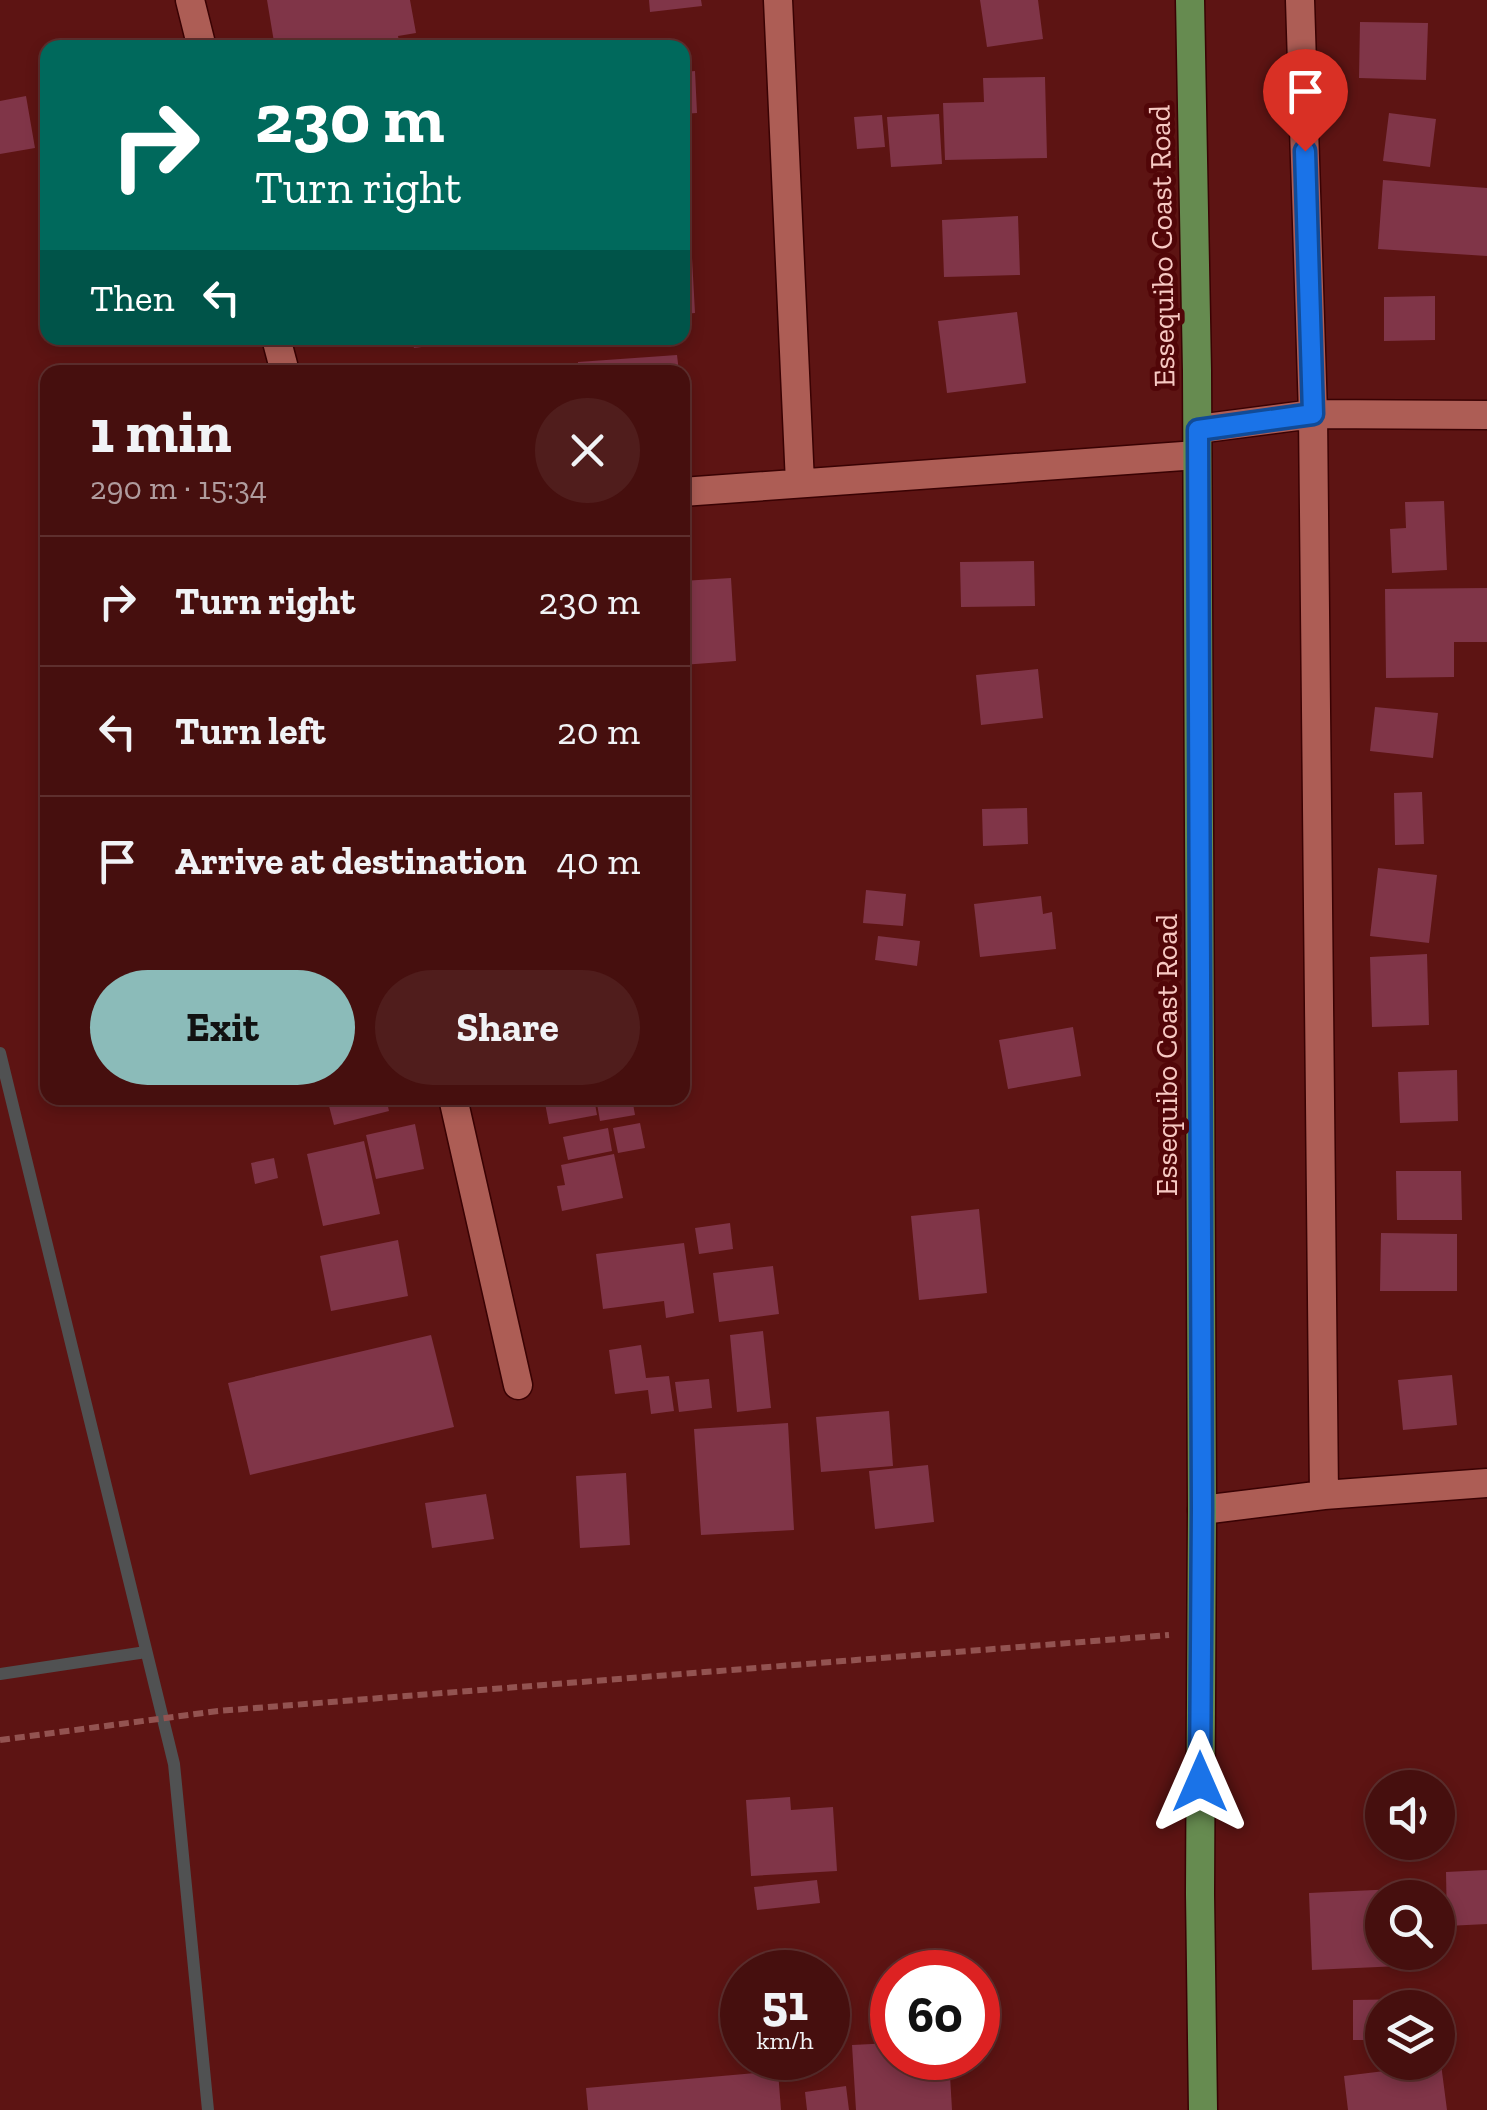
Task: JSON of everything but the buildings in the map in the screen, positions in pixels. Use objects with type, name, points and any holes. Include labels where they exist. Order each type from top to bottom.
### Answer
[{"type":"main road","name":"Essequibo Coast Road","points":[[1190,0],[1197,442],[1203,2110]]},
{"type":"street","points":[[190,0],[200,40]]},
{"type":"street","points":[[778,0],[800,483]]},
{"type":"street","points":[[1300,0],[1313,414],[1324,1495]]},
{"type":"street","points":[[690,491],[1197,442],[1313,414],[1487,415]]},
{"type":"street","points":[[454,1105],[518,1386]]},
{"type":"street","points":[[1202,1510],[1324,1495],[1487,1483]]},
{"type":"path","points":[[0,1740],[218,1711],[1200,1633]]},
{"type":"waterway","points":[[0,1053],[174,1764],[208,2110]]},
{"type":"waterway","points":[[0,1674],[146,1652]]},
{"type":"route","points":[[1200,1782],[1198,430],[1313,414],[1305,151]]}]
